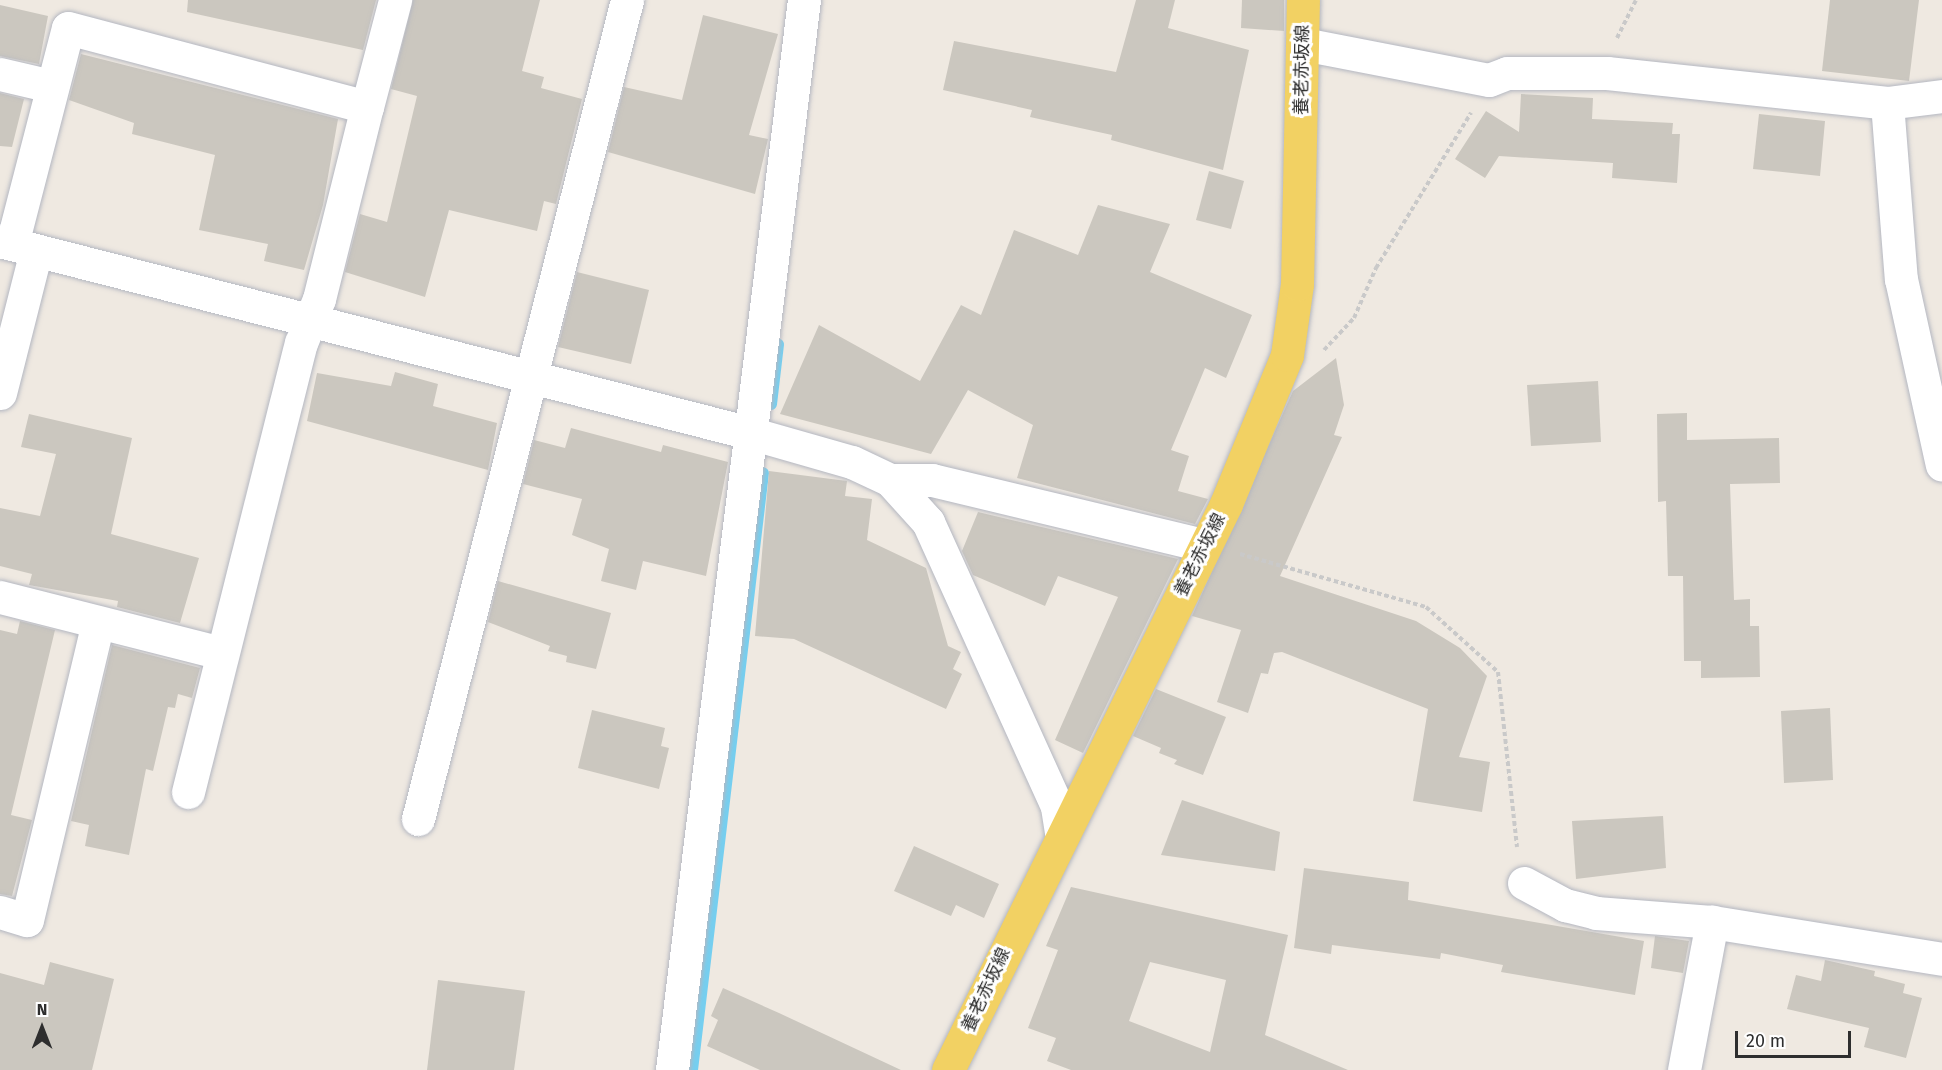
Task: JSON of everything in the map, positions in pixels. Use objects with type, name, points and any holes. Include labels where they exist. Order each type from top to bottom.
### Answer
[{"type":"main road","name":"養老赤坂線","points":[[948,1070],[1061,833],[1088,794],[1202,545],[1262,424],[1287,355],[1297,284],[1303,0]]},
{"type":"street","points":[[188,792],[221,653],[395,0]]},
{"type":"street","points":[[418,819],[627,0]]},
{"type":"street","points":[[672,1070],[804,0]]},
{"type":"street","points":[[0,393],[16,245],[51,86],[71,14],[367,107]]},
{"type":"street","points":[[1303,44],[1489,80],[1507,73],[1607,73],[1887,103],[1942,96]]},
{"type":"street","points":[[0,74],[51,86]]},
{"type":"street","points":[[1887,103],[1901,279],[1942,465]]},
{"type":"street","points":[[16,245],[750,433],[852,462],[890,480],[928,522],[1057,807],[1061,833]]},
{"type":"street","points":[[890,480],[932,480],[1202,545]]},
{"type":"street","points":[[0,597],[221,653]]},
{"type":"street","points":[[0,912],[27,920],[98,623]]},
{"type":"street","points":[[1524,883],[1565,905],[1596,913],[1712,922],[1942,959]]},
{"type":"street","points":[[1684,1070],[1712,922]]},
{"type":"path","points":[[1287,355],[1308,358],[1329,347],[1354,318],[1376,268],[1489,80]]},
{"type":"path","points":[[1202,545],[1331,576],[1426,607],[1498,672],[1503,759],[1524,883]]},
{"type":"building","points":[[188,0],[376,0],[363,50],[187,12]]},
{"type":"building","points":[[413,0],[540,0],[522,71],[544,77],[541,88],[582,99],[556,204],[544,201],[537,231],[449,210],[425,297],[345,272],[360,214],[387,222],[417,96],[391,89]]},
{"type":"building","points":[[1136,0],[1175,0],[1168,28],[1249,50],[1223,170],[1111,140],[1112,135],[1030,117],[1032,110],[943,90],[954,41],[1116,72]]},
{"type":"building","points":[[1242,0],[1284,0],[1284,31],[1241,28]]},
{"type":"building","points":[[1830,0],[1919,0],[1909,81],[1822,71]]},
{"type":"building","points":[[0,5],[48,16],[39,64],[0,56]]},
{"type":"building","points":[[703,15],[778,34],[749,135],[768,139],[755,194],[608,152],[624,87],[682,100]]},
{"type":"building","points":[[81,54],[338,119],[323,205],[304,270],[264,261],[268,244],[199,230],[215,155],[132,134],[134,123],[69,100]]},
{"type":"building","points":[[0,93],[24,99],[12,147],[0,146]]},
{"type":"building","points":[[1521,94],[1593,98],[1592,119],[1673,123],[1672,134],[1680,134],[1677,183],[1612,178],[1613,163],[1499,156],[1485,178],[1455,159],[1486,111],[1519,132]]},
{"type":"building","points":[[1759,114],[1825,121],[1820,176],[1753,169]]},
{"type":"building","points":[[1209,171],[1244,181],[1231,229],[1196,220]]},
{"type":"building","points":[[1098,205],[1170,224],[1150,272],[1252,315],[1226,378],[1205,368],[1171,450],[1189,456],[1178,491],[1208,499],[1195,524],[1017,478],[1033,425],[968,390],[931,454],[780,414],[819,325],[920,381],[961,305],[981,315],[1014,230],[1078,255]]},
{"type":"building","points":[[577,272],[649,290],[631,364],[558,347]]},
{"type":"building","points":[[1336,358],[1344,405],[1334,435],[1342,437],[1280,576],[1416,621],[1460,648],[1487,676],[1459,757],[1490,762],[1482,812],[1413,801],[1428,709],[1282,652],[1274,653],[1268,674],[1261,673],[1248,713],[1217,702],[1241,630],[1192,616],[1293,391]]},
{"type":"building","points":[[395,372],[438,384],[433,406],[497,423],[488,470],[307,421],[317,373],[391,386]]},
{"type":"building","points":[[1598,381],[1601,442],[1531,446],[1527,385]]},
{"type":"building","points":[[1687,413],[1687,440],[1779,438],[1780,483],[1730,484],[1734,600],[1750,599],[1750,626],[1759,626],[1760,677],[1701,678],[1701,661],[1684,661],[1683,576],[1668,576],[1666,501],[1658,502],[1657,414]]},
{"type":"building","points":[[29,414],[132,438],[111,534],[199,558],[180,623],[117,607],[118,601],[29,585],[32,574],[0,566],[0,508],[40,516],[56,454],[21,447]]},
{"type":"building","points":[[571,428],[661,452],[663,445],[728,462],[706,576],[643,561],[636,590],[601,581],[609,549],[572,535],[582,499],[523,484],[534,440],[565,448]]},
{"type":"building","points":[[769,471],[847,481],[845,496],[872,499],[867,540],[926,568],[948,646],[961,652],[953,669],[962,674],[946,709],[794,639],[755,636]]},
{"type":"building","points":[[978,512],[1178,559],[1083,753],[1055,740],[1118,597],[1058,576],[1045,606],[973,575],[962,551]]},
{"type":"building","points":[[498,581],[611,613],[596,669],[566,662],[567,656],[548,651],[550,646],[488,622]]},
{"type":"building","points":[[20,621],[55,630],[11,815],[32,820],[12,896],[0,894],[0,630],[17,634]]},
{"type":"building","points":[[112,645],[200,668],[192,698],[178,694],[175,708],[168,707],[153,771],[146,769],[129,855],[85,846],[89,825],[71,821]]},
{"type":"building","points":[[1156,689],[1226,717],[1203,775],[1174,764],[1177,760],[1159,753],[1161,748],[1133,736]]},
{"type":"building","points":[[1830,708],[1833,780],[1784,783],[1781,711]]},
{"type":"building","points":[[592,710],[665,728],[661,746],[669,748],[659,789],[578,768]]},
{"type":"building","points":[[1182,800],[1280,832],[1275,871],[1161,855]]},
{"type":"building","points":[[1663,816],[1666,868],[1576,879],[1572,821]]},
{"type":"building","points":[[914,846],[999,884],[984,918],[956,905],[951,916],[894,891]]},
{"type":"building","points":[[1304,868],[1409,882],[1408,900],[1644,941],[1635,995],[1501,972],[1503,965],[1441,953],[1440,959],[1332,945],[1331,954],[1294,948]]},
{"type":"building","points":[[1071,887],[1288,935],[1265,1035],[1348,1070],[1071,1070],[1047,1061],[1056,1038],[1028,1028],[1058,950],[1046,946]],"holes":[[[1150,962],[1226,980],[1210,1052],[1129,1021]]]},
{"type":"building","points":[[1655,936],[1689,941],[1683,973],[1651,968]]},
{"type":"building","points":[[1825,960],[1875,971],[1874,976],[1905,984],[1903,993],[1922,998],[1906,1058],[1864,1047],[1869,1028],[1787,1009],[1796,975],[1821,981]]},
{"type":"building","points":[[50,962],[114,979],[92,1070],[0,1070],[0,973],[44,985]]},
{"type":"building","points":[[438,980],[525,991],[514,1070],[427,1070]]},
{"type":"building","points":[[723,988],[901,1070],[760,1070],[707,1046],[718,1020],[711,1016]]},
{"type":"waterway","points":[[771,404],[778,344]]},
{"type":"waterway","points":[[692,1070],[763,473]]}]
